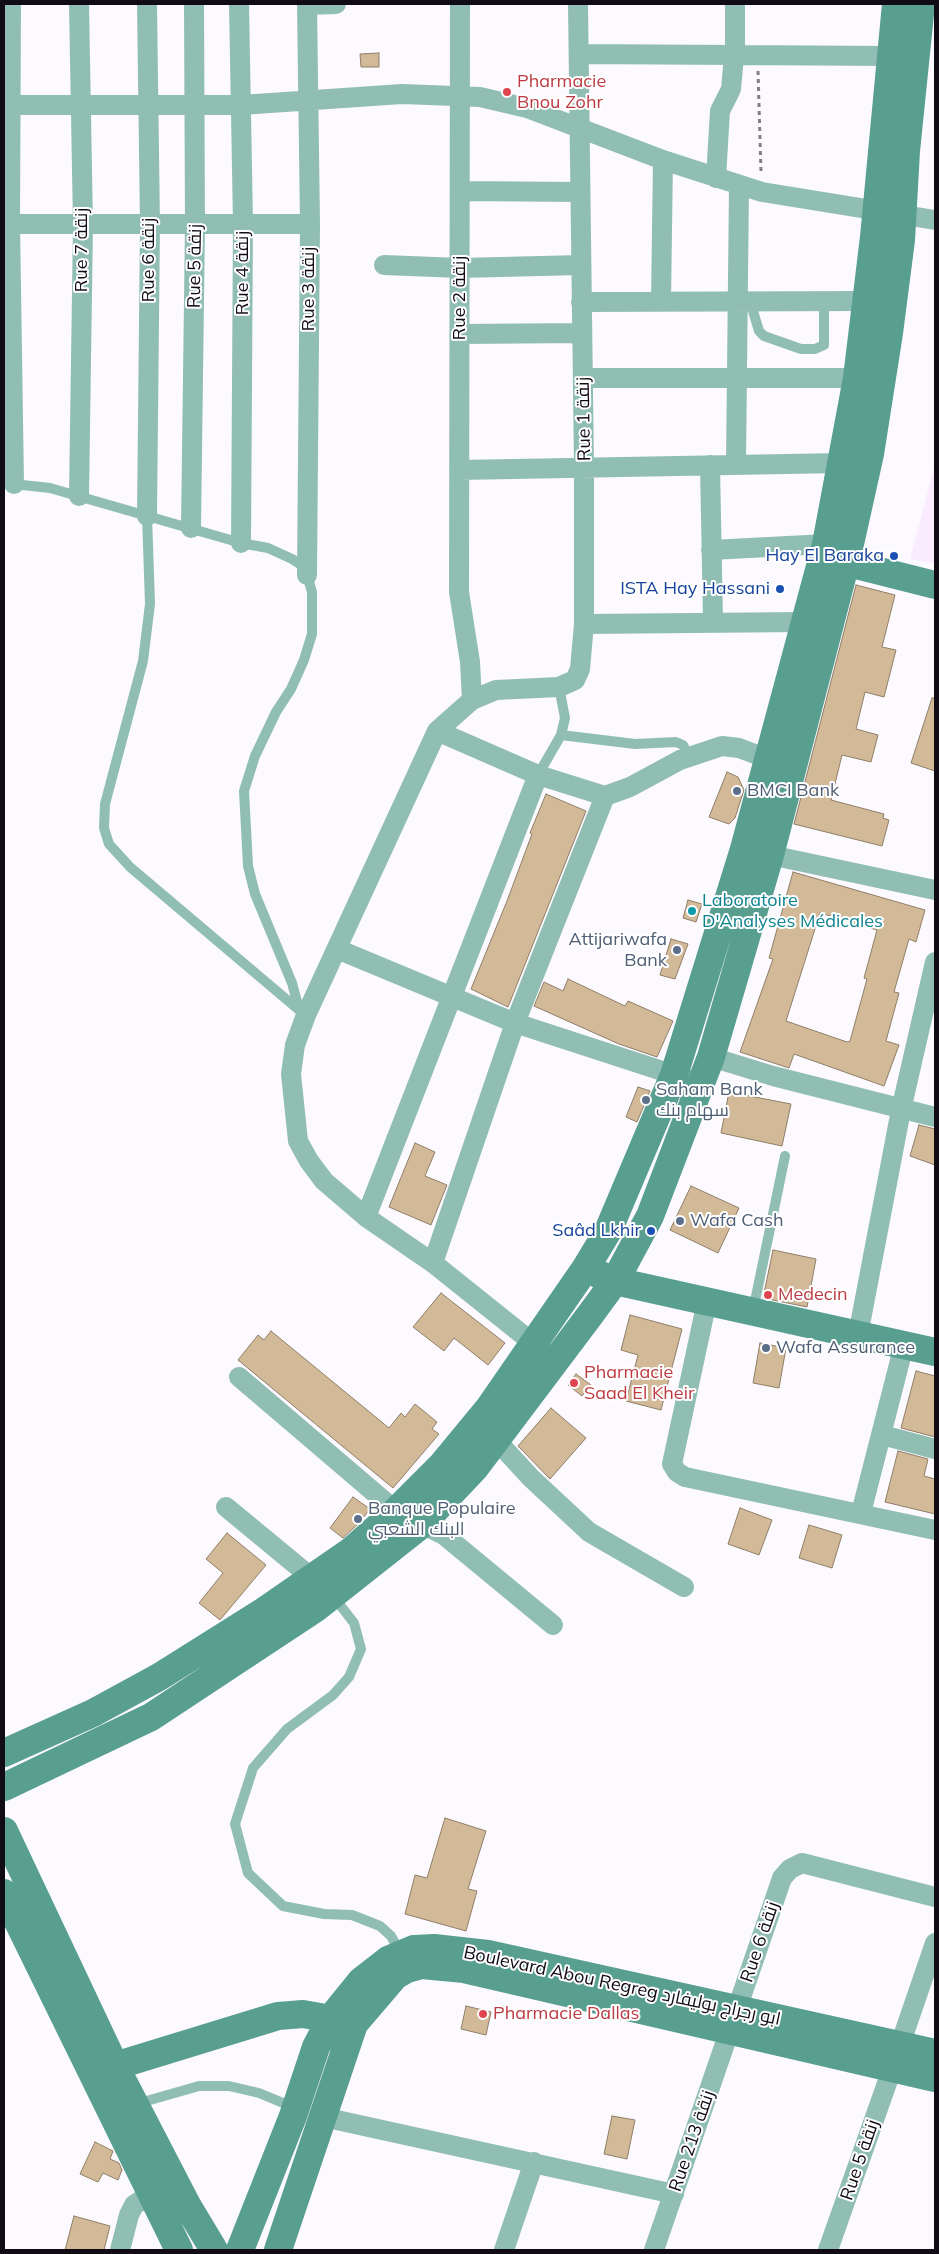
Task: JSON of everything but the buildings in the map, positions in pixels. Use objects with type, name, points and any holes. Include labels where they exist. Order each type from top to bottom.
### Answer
[{"type":"main road","points":[[4,1787],[151,1717],[322,1586],[421,1525],[474,1469],[556,1361],[615,1281],[650,1216],[711,1057],[770,855],[831,554],[842,463],[857,378],[896,4]]},
{"type":"main road","points":[[4,1753],[93,1714],[159,1677],[264,1611],[322,1586],[351,1551],[396,1511],[442,1465],[489,1408],[585,1269],[608,1230],[674,1075],[744,848],[804,622],[871,444],[889,333],[921,4]]},
{"type":"main road","points":[[831,554],[935,585]]},
{"type":"main road","points":[[585,1269],[615,1281],[935,1352]]},
{"type":"main road","points":[[4,1831],[135,2105],[187,2205],[214,2250]]},
{"type":"main road","points":[[4,1893],[179,2250]]},
{"type":"main road","name":"Boulevard Abou Regreg ابو رجراج بوليفارد","points":[[343,2021],[361,1981],[388,1960],[414,1949],[434,1948],[488,1954],[733,2021]]},
{"type":"main road","points":[[240,2250],[296,2108],[316,2047],[394,1976],[407,1969],[422,1965],[464,1969],[733,2021],[896,2057],[935,2078]]},
{"type":"main road","points":[[116,2066],[278,2016],[303,2014],[343,2021]]},
{"type":"main road","points":[[278,2250],[324,2117],[343,2021]]},
{"type":"main road","points":[[896,2057],[935,2053]]},
{"type":"street","points":[[9,483],[7,105],[11,4]]},
{"type":"street","name":"Rue 7 زنقة","points":[[79,4],[83,225],[79,496]]},
{"type":"street","name":"Rue 6 زنقة","points":[[147,4],[150,225],[147,516]]},
{"type":"street","name":"Rue 5 زنقة","points":[[191,528],[196,224],[194,4]]},
{"type":"street","name":"Rue 4 زنقة","points":[[239,4],[243,223],[241,542]]},
{"type":"street","points":[[307,4],[336,4]]},
{"type":"street","name":"Rue 3 زنقة","points":[[307,4],[310,101],[307,575]]},
{"type":"street","name":"Rue 2 زنقة","points":[[460,4],[458,592],[470,662],[472,700]]},
{"type":"street","name":"Rue 1 زنقة","points":[[560,687],[575,680],[580,669],[584,624],[584,467],[578,4]]},
{"type":"street","points":[[716,178],[720,111],[730,93],[736,4]]},
{"type":"street","points":[[579,54],[891,56]]},
{"type":"street","points":[[7,105],[241,105],[402,94],[459,96],[502,101],[739,186],[762,192],[935,220]]},
{"type":"street","points":[[661,301],[663,160]]},
{"type":"street","points":[[736,464],[737,377],[744,301],[739,186]]},
{"type":"street","points":[[460,191],[580,192]]},
{"type":"street","points":[[7,223],[83,225],[310,224]]},
{"type":"street","points":[[384,265],[460,268],[581,265]]},
{"type":"street","points":[[582,302],[866,301]]},
{"type":"street","points":[[460,334],[582,333]]},
{"type":"street","points":[[583,378],[857,378]]},
{"type":"street","points":[[459,470],[842,463]]},
{"type":"street","points":[[710,465],[713,621]]},
{"type":"street","points":[[711,550],[831,554]]},
{"type":"street","points":[[584,624],[713,621],[804,622]]},
{"type":"street","points":[[556,1361],[432,1263],[366,1217],[324,1181],[308,1161],[298,1142],[291,1074],[302,1012],[337,950],[437,731],[472,700],[496,690],[560,687]]},
{"type":"street","points":[[437,731],[538,775],[605,796],[630,787],[689,757],[722,746],[740,748],[768,760]]},
{"type":"street","points":[[366,1217],[538,775]]},
{"type":"street","points":[[432,1263],[515,1023],[605,796]]},
{"type":"street","points":[[770,855],[935,890]]},
{"type":"street","points":[[337,950],[451,995],[515,1023],[702,1084]]},
{"type":"street","points":[[858,1334],[902,1110],[935,962]]},
{"type":"street","points":[[711,1057],[902,1110],[935,1117]]},
{"type":"street","points":[[707,1301],[672,1464],[677,1472],[685,1477],[861,1512],[935,1530]]},
{"type":"street","points":[[861,1512],[904,1345]]},
{"type":"street","points":[[238,1377],[396,1511],[444,1535],[553,1625]]},
{"type":"street","points":[[882,1434],[935,1449]]},
{"type":"street","points":[[496,1440],[531,1478],[590,1532],[684,1587]]},
{"type":"street","points":[[226,1507],[322,1586]]},
{"type":"street","name":"Rue 6 زنقة","points":[[733,2021],[782,1878],[790,1869],[802,1863],[935,1897]]},
{"type":"street","name":"Rue 5 زنقة","points":[[828,2250],[935,1943]]},
{"type":"street","name":"Rue 213 زنقة","points":[[654,2250],[733,2021]]},
{"type":"street","points":[[324,2117],[674,2194]]},
{"type":"street","points":[[504,2250],[534,2162]]},
{"type":"street","points":[[120,2250],[129,2215],[134,2205],[151,2194]]},
{"type":"lane","points":[[744,301],[758,330],[764,336],[801,349],[824,345],[824,301]]},
{"type":"lane","points":[[9,483],[50,488],[268,548],[300,564],[307,575],[312,592],[312,634],[304,660],[255,756],[244,791],[248,866],[255,894],[302,1012]]},
{"type":"lane","points":[[147,516],[150,604],[143,661],[105,804],[104,828],[110,844],[130,867],[302,1012]]},
{"type":"lane","points":[[538,775],[562,735],[565,718],[560,687]]},
{"type":"lane","points":[[562,735],[634,744],[676,742],[683,745],[689,757]]},
{"type":"lane","points":[[753,1312],[785,1156]]},
{"type":"lane","points":[[322,1586],[354,1623],[361,1649],[349,1677],[333,1695],[287,1729],[253,1768],[235,1824],[248,1874],[283,1906],[324,1914],[352,1915],[380,1926],[391,1936],[402,1954]]},
{"type":"lane","points":[[135,2105],[199,2086],[229,2086],[259,2093],[296,2108]]},
{"type":"path","points":[[757,56],[762,192]]},
{"type":"shaded area","points":[[935,464],[935,564],[910,559]]},
{"type":"place","name":"Pharmacie Bnou Zohr","points":[[507,92]]},
{"type":"place","name":"Hay El Baraka","points":[[894,556]]},
{"type":"place","name":"ISTA Hay Hassani","points":[[780,589]]},
{"type":"place","name":"BMCI Bank","points":[[737,791]]},
{"type":"place","name":"Laboratoire D'Analyses Médicales","points":[[692,911]]},
{"type":"place","name":"Attijariwafa Bank","points":[[677,950]]},
{"type":"place","name":"Saham Bank سهام بنك","points":[[646,1100]]},
{"type":"place","name":"Wafa Cash","points":[[680,1221]]},
{"type":"place","name":"Saâd Lkhir","points":[[651,1231]]},
{"type":"place","name":"Medecin","points":[[768,1295]]},
{"type":"place","name":"Wafa Assurance","points":[[766,1348]]},
{"type":"place","name":"Pharmacie Saad El Kheir","points":[[574,1383]]},
{"type":"place","name":"Banque Populaire البنك الشعبي","points":[[358,1519]]},
{"type":"place","name":"Pharmacie Dallas","points":[[483,2014]]}]
